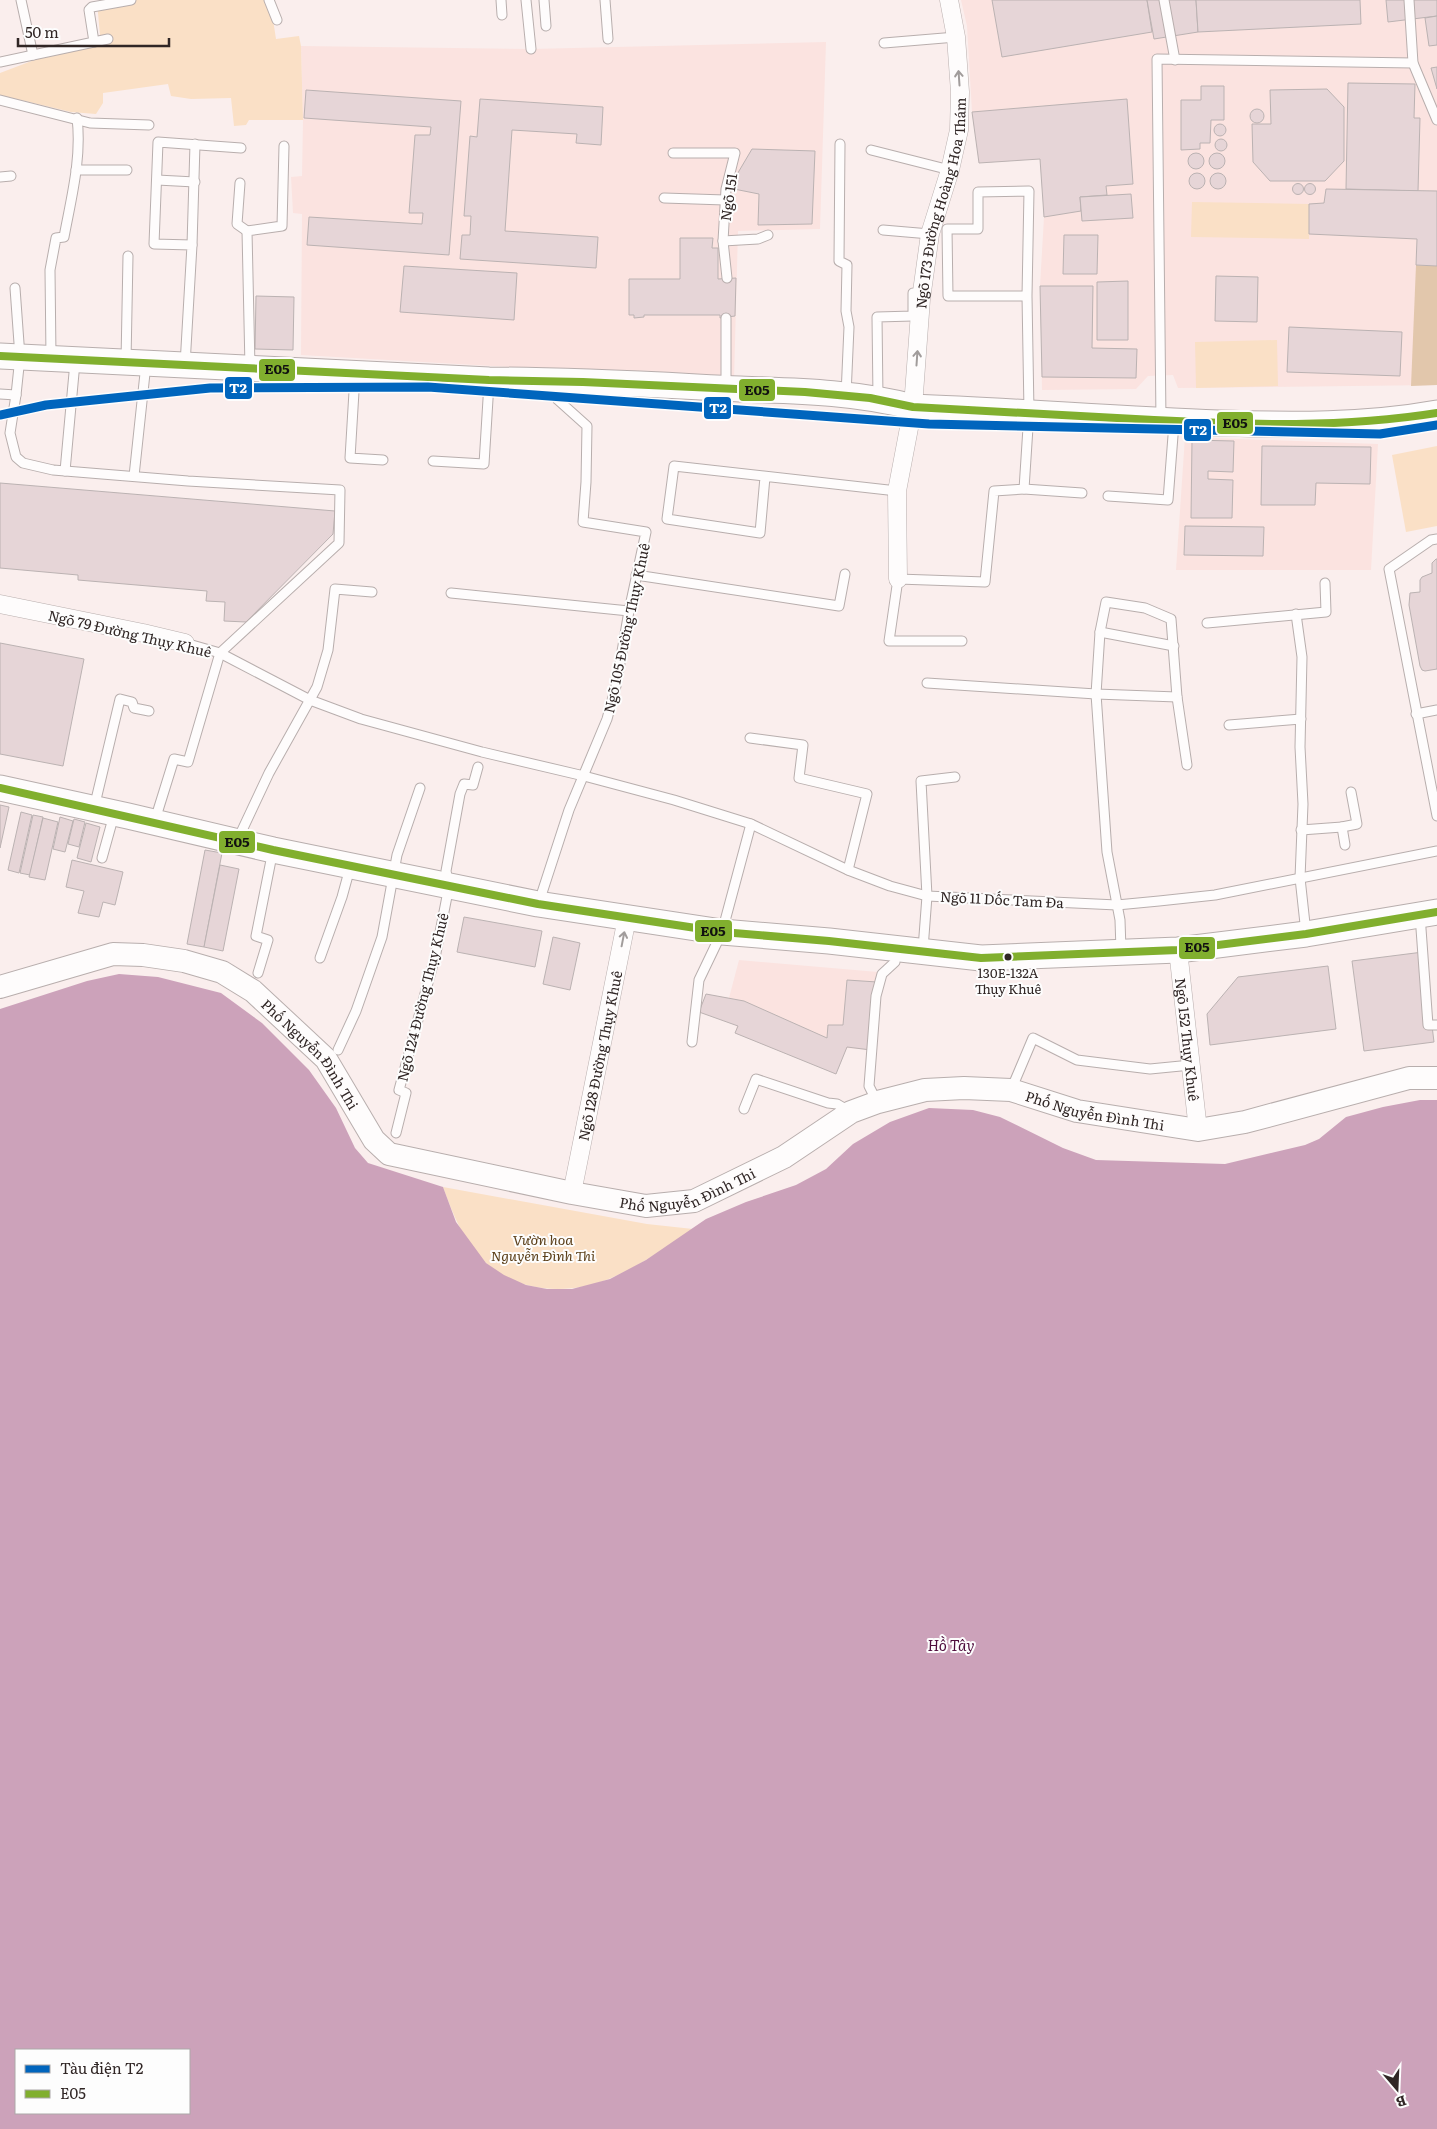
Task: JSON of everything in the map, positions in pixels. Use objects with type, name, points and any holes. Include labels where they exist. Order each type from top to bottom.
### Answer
[{"type":"main road","points":[[10,357],[355,372],[489,380],[803,391],[878,398],[913,407],[1168,421],[1329,424],[1397,420],[1437,413]]},
{"type":"main road","points":[[0,788],[103,815],[154,822],[273,850],[538,904],[722,932],[829,941],[981,958],[1178,950],[1306,934],[1429,913]]},
{"type":"street","name":"Ngõ 173 Đường Hoàng Hoa Thám","points":[[898,579],[897,491],[913,407],[922,299],[930,234],[950,170],[959,130],[960,92],[956,37],[949,0]]},
{"type":"street","name":"Ngõ 79 Đường Thụy Khuê","points":[[0,604],[185,643]]},
{"type":"street","name":"Ngõ 128 Đường Thụy Khuê","points":[[572,1193],[628,918]]},
{"type":"street","name":"Ngõ 152 Thụy Khuê","points":[[1178,950],[1198,1130]]},
{"type":"street","name":"Phố Nguyễn Đình Thi","points":[[0,987],[113,954],[143,955],[184,961],[222,972],[253,991],[326,1059],[374,1140],[389,1154],[572,1193],[646,1206],[694,1201],[784,1158],[851,1112],[878,1102],[925,1090],[964,1088],[1011,1090],[1077,1111],[1198,1130],[1245,1122],[1409,1078],[1437,1078]]},
{"type":"lane","points":[[21,0],[33,55]]},
{"type":"lane","points":[[94,42],[89,10],[92,7],[131,0]]},
{"type":"lane","points":[[269,0],[277,20]]},
{"type":"lane","points":[[501,0],[502,15]]},
{"type":"lane","points":[[526,0],[531,49]]},
{"type":"lane","points":[[544,0],[546,26]]},
{"type":"lane","points":[[605,0],[608,39]]},
{"type":"lane","points":[[1164,0],[1175,60]]},
{"type":"lane","points":[[1409,0],[1413,63],[1437,120]]},
{"type":"lane","points":[[884,43],[956,37]]},
{"type":"lane","points":[[0,62],[108,39]]},
{"type":"lane","points":[[1108,496],[1168,500],[1168,421],[1157,59],[1413,63]]},
{"type":"lane","points":[[0,100],[78,118],[90,123],[149,125]]},
{"type":"lane","points":[[51,359],[50,270],[56,238],[64,237],[80,137],[78,118]]},
{"type":"lane","points":[[192,246],[154,244],[158,142],[241,148]]},
{"type":"lane","points":[[185,365],[196,144]]},
{"type":"lane","points":[[840,144],[839,261],[846,265],[846,311],[849,327],[846,395]]},
{"type":"lane","points":[[240,183],[237,224],[247,231],[282,226],[284,146]]},
{"type":"lane","points":[[871,150],[950,170]]},
{"type":"lane","name":"Ngõ 151","points":[[672,153],[735,153],[725,200],[723,241],[727,278]]},
{"type":"lane","points":[[76,170],[127,170]]},
{"type":"lane","points":[[0,177],[11,176]]},
{"type":"lane","points":[[158,180],[194,182]]},
{"type":"lane","points":[[1024,489],[1029,412],[1027,296],[1029,191],[978,192],[978,229],[947,229],[948,296],[1027,296]]},
{"type":"lane","points":[[664,198],[725,200]]},
{"type":"lane","points":[[883,230],[930,234]]},
{"type":"lane","points":[[247,231],[250,367]]},
{"type":"lane","points":[[723,241],[758,239],[768,236]]},
{"type":"lane","points":[[128,256],[136,363],[134,476]]},
{"type":"lane","points":[[14,288],[10,357],[16,396],[10,433],[16,457],[23,463],[65,471],[340,490],[339,543],[220,653],[188,762],[174,759],[154,822]]},
{"type":"lane","points":[[878,398],[878,317],[913,316],[913,293]]},
{"type":"lane","points":[[726,318],[726,388]]},
{"type":"lane","points":[[65,471],[75,361]]},
{"type":"lane","points":[[355,372],[350,458],[383,460]]},
{"type":"lane","points":[[433,461],[484,464],[489,380]]},
{"type":"lane","name":"Ngõ 105 Đường Thụy Khuê","points":[[538,904],[569,810],[607,719],[616,686],[636,574],[646,532],[583,522],[587,426],[558,400],[546,381]]},
{"type":"lane","points":[[0,394],[16,396]]},
{"type":"lane","points":[[765,477],[760,533],[667,519],[674,466],[897,491]]},
{"type":"lane","points":[[962,641],[889,641],[898,579],[985,582],[994,491],[1024,489],[1082,493]]},
{"type":"lane","points":[[1437,539],[1431,540],[1389,569],[1437,816]]},
{"type":"lane","points":[[636,574],[839,606],[845,574]]},
{"type":"lane","points":[[1207,623],[1326,612],[1325,583]]},
{"type":"lane","points":[[237,842],[296,720],[317,687],[328,650],[335,589],[372,592]]},
{"type":"lane","points":[[451,593],[629,611]]},
{"type":"lane","points":[[1121,953],[1117,904],[1111,883],[1107,852],[1096,694],[1100,632],[1106,602],[1145,608],[1171,619],[1177,697],[1187,765]]},
{"type":"lane","points":[[1296,614],[1302,658],[1302,830],[1300,878],[1306,934]]},
{"type":"lane","points":[[1100,632],[1174,646]]},
{"type":"lane","name":"Ngõ 79 Đường Thụy Khuê","points":[[185,643],[220,653],[310,700],[361,718],[444,742],[584,776]]},
{"type":"lane","points":[[927,683],[1096,694],[1177,697]]},
{"type":"lane","points":[[102,858],[103,815],[120,699],[132,702],[134,708],[149,712]]},
{"type":"lane","points":[[1416,714],[1437,710]]},
{"type":"lane","points":[[1229,725],[1301,719]]},
{"type":"lane","points":[[750,738],[803,745],[799,778],[867,794],[848,870]]},
{"type":"lane","points":[[449,886],[446,871],[460,794],[464,784],[473,785],[478,767]]},
{"type":"lane","name":"Ngõ 11 Dốc Tam Đa","points":[[584,776],[674,800],[750,824],[848,870],[890,886],[928,896],[1117,904],[1215,895],[1437,851]]},
{"type":"lane","points":[[923,952],[928,896],[922,781],[955,777]]},
{"type":"lane","points":[[338,1050],[365,988],[382,937],[397,855],[420,788]]},
{"type":"lane","points":[[1302,830],[1357,824],[1351,792]]},
{"type":"lane","points":[[692,1042],[699,980],[722,932],[750,824]]},
{"type":"lane","points":[[1342,827],[1345,845]]},
{"type":"lane","points":[[258,973],[268,940],[256,936],[273,850]]},
{"type":"lane","points":[[320,958],[342,897],[350,866]]},
{"type":"lane","name":"Ngõ 124 Đường Thụy Khuê","points":[[396,1132],[406,1093],[399,1090],[436,953],[449,886]]},
{"type":"lane","points":[[1429,913],[1428,1025],[1437,1025]]},
{"type":"lane","points":[[878,1102],[869,1086],[876,996],[882,974],[895,962],[896,949]]},
{"type":"lane","points":[[1011,1090],[1033,1038],[1077,1060],[1150,1069],[1191,1065]]},
{"type":"lane","points":[[744,1109],[756,1079],[828,1103],[837,1104],[851,1112]]},
{"type":"shaded area","points":[[961,0],[1437,0],[1437,385],[1178,388],[1173,375],[1148,376],[1136,389],[1042,390],[1040,286],[1044,217],[1040,159],[979,163],[972,112],[967,26]]},
{"type":"shaded area","points":[[826,42],[820,229],[738,231],[734,380],[301,355],[302,214],[293,213],[291,177],[302,176],[301,46],[531,49]]},
{"type":"shaded area","points":[[1416,265],[1437,266],[1437,385],[1411,386]]},
{"type":"shaded area","points":[[1185,437],[1378,444],[1371,570],[1176,570]]},
{"type":"shaded area","points":[[739,960],[878,972],[871,1050],[847,1048],[836,1074],[735,1033],[737,1025],[699,1012],[706,994],[729,998]]},
{"type":"green space","points":[[109,0],[270,0],[276,39],[299,36],[301,46],[303,120],[249,120],[246,125],[234,126],[231,98],[191,99],[171,96],[168,84],[103,93],[103,103],[96,114],[71,112],[0,95],[0,73],[100,35],[97,2]]},
{"type":"green space","points":[[1192,202],[1309,204],[1309,239],[1191,237]]},
{"type":"green space","points":[[1277,340],[1278,386],[1196,388],[1195,342]]},
{"type":"green space","points":[[1437,446],[1437,526],[1406,532],[1392,455]]},
{"type":"green space","name":"Vườn hoa Nguyễn Đình Thi","points":[[443,1187],[647,1224],[693,1229],[632,1268],[596,1284],[563,1289],[530,1286],[514,1281],[499,1273],[478,1255],[460,1228]]},
{"type":"water","name":"Hồ Tây","points":[[119,974],[158,977],[221,993],[262,1023],[309,1070],[336,1108],[355,1148],[368,1163],[443,1187],[456,1222],[486,1263],[504,1275],[526,1285],[547,1289],[572,1289],[610,1279],[646,1260],[706,1219],[746,1202],[796,1185],[826,1169],[853,1144],[890,1122],[929,1108],[973,1110],[1000,1117],[1063,1148],[1096,1160],[1225,1164],[1305,1145],[1319,1139],[1346,1117],[1420,1100],[1437,1100],[1437,2129],[0,2129],[0,1009],[87,981]]},
{"type":"building","points":[[992,0],[1147,0],[1152,32],[1002,57]]},
{"type":"building","points":[[1147,0],[1196,0],[1198,32],[1154,39]]},
{"type":"building","points":[[1196,0],[1360,0],[1361,24],[1198,32]]},
{"type":"building","points":[[1386,0],[1437,0],[1437,16],[1388,22]]},
{"type":"building","points":[[1437,16],[1437,45],[1429,46],[1425,18]]},
{"type":"building","points":[[1437,67],[1437,89],[1431,68]]},
{"type":"building","points":[[1348,83],[1415,84],[1414,118],[1420,118],[1418,191],[1346,189]]},
{"type":"building","points":[[1201,86],[1224,86],[1224,120],[1211,120],[1210,143],[1200,143],[1200,149],[1181,150],[1181,100],[1201,100]]},
{"type":"building","points":[[1327,89],[1344,107],[1344,161],[1325,181],[1270,181],[1253,162],[1252,124],[1271,124],[1270,90]]},
{"type":"building","points":[[306,90],[461,101],[449,255],[307,245],[309,217],[422,224],[423,213],[409,213],[415,135],[430,135],[431,127],[304,118]]},
{"type":"building","points":[[480,99],[603,107],[601,145],[576,143],[577,134],[512,130],[505,231],[598,237],[596,268],[460,259],[462,235],[470,235],[471,216],[464,216],[470,136],[477,137]]},
{"type":"building","points":[[1127,99],[1133,184],[1106,186],[1107,195],[1080,197],[1081,211],[1044,217],[1040,159],[979,163],[972,112]]},
{"type":"building","points":[[1254,109],[1260,109],[1264,116],[1260,123],[1254,123],[1250,119],[1250,113]]},
{"type":"building","points":[[1218,124],[1222,124],[1226,130],[1222,136],[1218,136],[1214,132],[1214,128]]},
{"type":"building","points":[[1223,139],[1226,140],[1226,150],[1219,151],[1216,150],[1215,143],[1216,140]]},
{"type":"building","points":[[752,149],[815,151],[812,224],[758,225],[759,194],[729,188]]},
{"type":"building","points":[[1193,153],[1199,153],[1204,158],[1202,167],[1193,169],[1188,164],[1188,158]]},
{"type":"building","points":[[1214,153],[1220,153],[1225,158],[1223,167],[1214,169],[1209,164],[1209,158]]},
{"type":"building","points":[[1194,173],[1200,173],[1205,178],[1203,187],[1194,189],[1189,184],[1189,178]]},
{"type":"building","points":[[1215,173],[1221,173],[1226,178],[1224,187],[1215,189],[1210,184],[1210,178]]},
{"type":"building","points":[[1298,183],[1304,189],[1298,195],[1292,189]]},
{"type":"building","points":[[1310,183],[1316,189],[1310,195],[1304,189]]},
{"type":"building","points":[[1326,189],[1437,191],[1437,266],[1416,265],[1417,239],[1309,234],[1309,204],[1324,203]]},
{"type":"building","points":[[1131,194],[1133,218],[1082,221],[1080,197]]},
{"type":"building","points":[[1064,235],[1098,235],[1097,274],[1063,274]]},
{"type":"building","points":[[680,238],[713,238],[712,248],[718,248],[718,279],[736,278],[735,316],[720,318],[720,315],[644,315],[644,317],[634,318],[634,315],[629,315],[629,279],[680,279]]},
{"type":"building","points":[[404,266],[517,273],[514,320],[400,312]]},
{"type":"building","points":[[1216,276],[1258,277],[1257,322],[1215,321]]},
{"type":"building","points":[[1128,281],[1128,340],[1097,340],[1097,282]]},
{"type":"building","points":[[1040,286],[1093,286],[1092,348],[1137,349],[1136,378],[1042,377]]},
{"type":"building","points":[[256,296],[294,297],[293,350],[255,349]]},
{"type":"building","points":[[1289,327],[1402,332],[1400,376],[1287,372]]},
{"type":"building","points":[[1192,440],[1234,441],[1233,472],[1208,471],[1208,479],[1233,480],[1232,518],[1191,518]]},
{"type":"building","points":[[1262,446],[1371,447],[1370,484],[1316,483],[1315,505],[1261,505]]},
{"type":"building","points":[[0,483],[335,511],[333,534],[246,622],[224,621],[225,602],[206,601],[207,591],[78,580],[78,575],[0,568]]},
{"type":"building","points":[[1185,526],[1264,527],[1263,556],[1184,555]]},
{"type":"building","points":[[1436,559],[1437,669],[1425,671],[1420,666],[1409,605],[1410,593],[1420,592],[1420,580],[1422,577],[1432,573],[1432,563]]},
{"type":"building","points":[[0,643],[84,659],[63,766],[0,754]]},
{"type":"building","points":[[0,805],[9,807],[0,848]]},
{"type":"building","points":[[21,812],[32,815],[19,873],[8,870]]},
{"type":"building","points":[[33,815],[43,817],[30,875],[20,873]]},
{"type":"building","points":[[60,817],[73,821],[65,852],[53,849]]},
{"type":"building","points":[[43,818],[58,822],[45,880],[29,877]]},
{"type":"building","points":[[74,819],[85,822],[79,847],[68,844]]},
{"type":"building","points":[[86,823],[100,827],[91,862],[77,858]]},
{"type":"building","points":[[205,850],[222,853],[204,947],[187,944]]},
{"type":"building","points":[[72,860],[123,872],[115,905],[103,902],[99,917],[78,913],[84,891],[66,887]]},
{"type":"building","points":[[220,865],[239,869],[223,951],[204,947]]},
{"type":"building","points":[[464,917],[542,931],[535,967],[457,952]]},
{"type":"building","points":[[553,937],[580,943],[570,990],[543,984]]},
{"type":"building","points":[[1423,952],[1434,1042],[1364,1051],[1352,961]]},
{"type":"building","points":[[1328,966],[1336,1029],[1210,1045],[1207,1014],[1238,977]]},
{"type":"building","points":[[847,980],[877,982],[871,1050],[847,1047],[836,1074],[735,1033],[738,1026],[699,1012],[706,994],[744,1001],[827,1038],[828,1025],[843,1025]]},
{"type":"metro line","name":"T2","points":[[0,415],[46,405],[210,388],[428,387],[929,424],[1380,434],[1437,425]]},
{"type":"transit line","name":"E05","points":[[0,356],[489,380],[583,382],[805,392],[870,398],[913,407],[1190,422],[1331,423],[1402,418],[1437,413]]},
{"type":"transit line","name":"E05","points":[[0,788],[273,850],[538,904],[722,932],[829,941],[981,958],[1178,950],[1306,934],[1437,912]]},
{"type":"place","name":"130E-132A Thụy Khuê","points":[[1008,957]]}]
